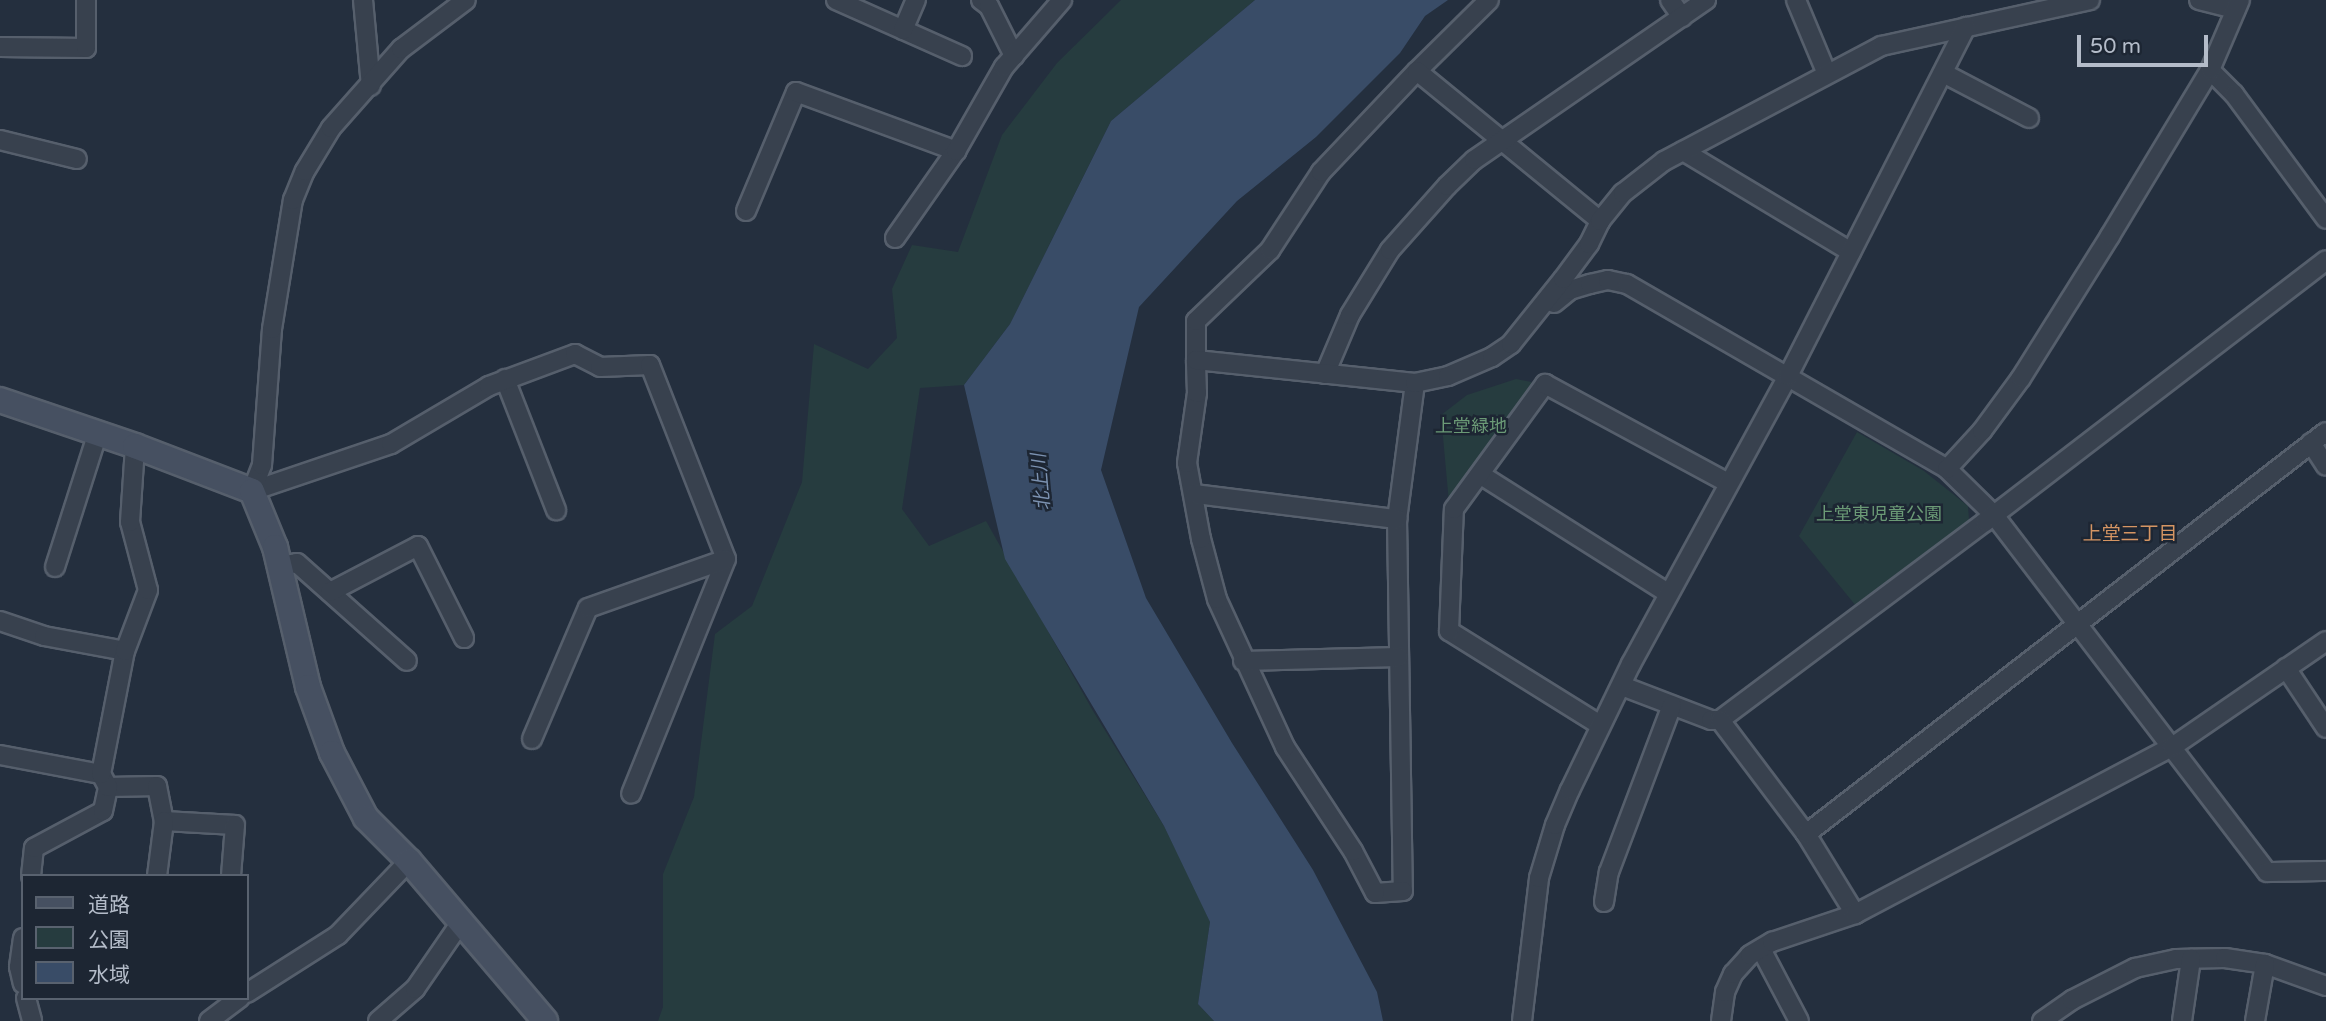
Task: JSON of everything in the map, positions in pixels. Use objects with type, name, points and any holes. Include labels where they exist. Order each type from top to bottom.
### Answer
[{"type":"street","points":[[0,47],[86,48],[86,0]]},
{"type":"street","points":[[363,0],[370,86]]},
{"type":"street","points":[[466,0],[401,49],[331,128],[305,171],[293,200],[272,329],[262,465],[252,491],[279,566],[308,687],[332,753],[366,818],[409,860],[545,1021]]},
{"type":"street","points":[[836,0],[961,56]]},
{"type":"street","points":[[903,30],[916,0]]},
{"type":"street","points":[[981,0],[989,6],[1014,56]]},
{"type":"street","points":[[895,237],[956,151],[1004,67],[1062,0]]},
{"type":"street","points":[[1415,383],[1397,519],[1403,891],[1375,893],[1353,851],[1285,747],[1243,661],[1217,599],[1200,539],[1195,494],[1187,463],[1190,422],[1197,393],[1196,321],[1270,250],[1321,172],[1489,0]]},
{"type":"street","points":[[1670,0],[1682,17]]},
{"type":"street","points":[[1325,374],[1350,315],[1390,250],[1447,186],[1474,160],[1706,0]]},
{"type":"street","points":[[1796,0],[1827,74]]},
{"type":"street","points":[[1196,360],[1415,383],[1448,376],[1492,357],[1511,344],[1589,244],[1600,221],[1623,193],[1683,151],[1881,46],[2090,0]]},
{"type":"street","points":[[1947,469],[1982,431],[2021,378],[2210,71],[2238,5],[2199,0]]},
{"type":"street","points":[[1522,1021],[1539,878],[1555,825],[1600,725],[1788,376],[1966,27]]},
{"type":"street","points":[[1417,71],[1600,221]]},
{"type":"street","points":[[2210,71],[2234,94],[2326,219]]},
{"type":"street","points":[[1943,73],[2029,118]]},
{"type":"street","points":[[746,211],[796,92],[956,151]]},
{"type":"street","points":[[0,140],[78,159]]},
{"type":"street","points":[[1683,151],[1851,252]]},
{"type":"street","points":[[1622,686],[1711,720],[1720,720],[1994,515],[2326,260]]},
{"type":"street","points":[[1530,323],[1570,290],[1608,280],[1627,284],[1947,469],[1994,515],[2267,872],[2326,871]]},
{"type":"street","points":[[0,400],[135,446],[252,491],[391,443],[505,379],[575,354],[600,367],[650,365],[726,559],[631,794]]},
{"type":"street","points":[[505,379],[556,510]]},
{"type":"street","points":[[1600,725],[1449,631],[1454,509],[1545,383],[1728,483]]},
{"type":"street","points":[[1807,834],[2326,432]]},
{"type":"street","points":[[55,567],[97,435]]},
{"type":"street","points":[[2311,443],[2326,466]]},
{"type":"street","points":[[31,874],[34,848],[103,811],[124,651],[148,590],[130,522],[135,446]]},
{"type":"street","points":[[1481,475],[1669,594]]},
{"type":"street","points":[[1195,494],[1397,519]]},
{"type":"street","points":[[330,592],[418,546],[464,638]]},
{"type":"street","points":[[532,739],[587,608],[726,559]]},
{"type":"street","points":[[279,566],[297,563],[407,661]]},
{"type":"street","points":[[0,621],[44,636],[124,651]]},
{"type":"street","points":[[1721,1021],[1725,992],[1733,974],[1760,949],[1772,942],[1855,914],[2172,747],[2326,641]]},
{"type":"street","points":[[1243,661],[1399,657]]},
{"type":"street","points":[[2286,668],[2326,728]]},
{"type":"street","points":[[1605,902],[1609,872],[1672,705]]},
{"type":"street","points":[[1720,720],[1807,834],[1855,914]]},
{"type":"street","points":[[0,755],[105,781],[157,786],[164,821],[158,874]]},
{"type":"street","points":[[164,821],[235,825],[231,874]]},
{"type":"street","points":[[248,992],[338,935],[409,860]]},
{"type":"street","points":[[378,1021],[415,989],[461,922]]},
{"type":"street","points":[[1760,949],[1799,1021]]},
{"type":"street","points":[[21,952],[21,976]]},
{"type":"street","points":[[2042,1021],[2072,1000],[2135,968],[2191,959],[2225,958],[2265,964],[2326,986]]},
{"type":"street","points":[[2182,1021],[2191,959]]},
{"type":"street","points":[[2255,1021],[2265,964]]},
{"type":"street","points":[[27,1000],[32,1021]]},
{"type":"street","points":[[209,1021],[237,1000]]},
{"type":"green space","points":[[1121,0],[1255,0],[1111,121],[1010,324],[964,385],[920,388],[902,509],[929,546],[986,521],[1093,711],[1164,826],[1190,877],[1210,922],[1198,1004],[1214,1021],[658,1021],[663,1007],[663,874],[694,797],[715,634],[752,606],[802,482],[814,344],[868,369],[897,338],[892,289],[912,245],[958,252],[1002,135],[1057,63]]},
{"type":"green space","name":"上堂緑地","points":[[1516,379],[1531,382],[1532,386],[1468,482],[1449,503],[1441,415],[1467,395]]},
{"type":"green space","name":"上堂東児童公園","points":[[1857,432],[1924,471],[1968,506],[1969,520],[1856,606],[1799,536]]},
{"type":"water","name":"北上川","points":[[1255,0],[1448,0],[1425,16],[1400,53],[1316,137],[1237,201],[1139,307],[1101,470],[1146,598],[1232,743],[1313,870],[1377,992],[1383,1021],[1214,1021],[1198,1004],[1210,922],[1164,826],[1005,559],[964,385],[1010,324],[1111,121]]},
{"type":"district","name":"上堂三丁目","points":[[2130,535]]}]
